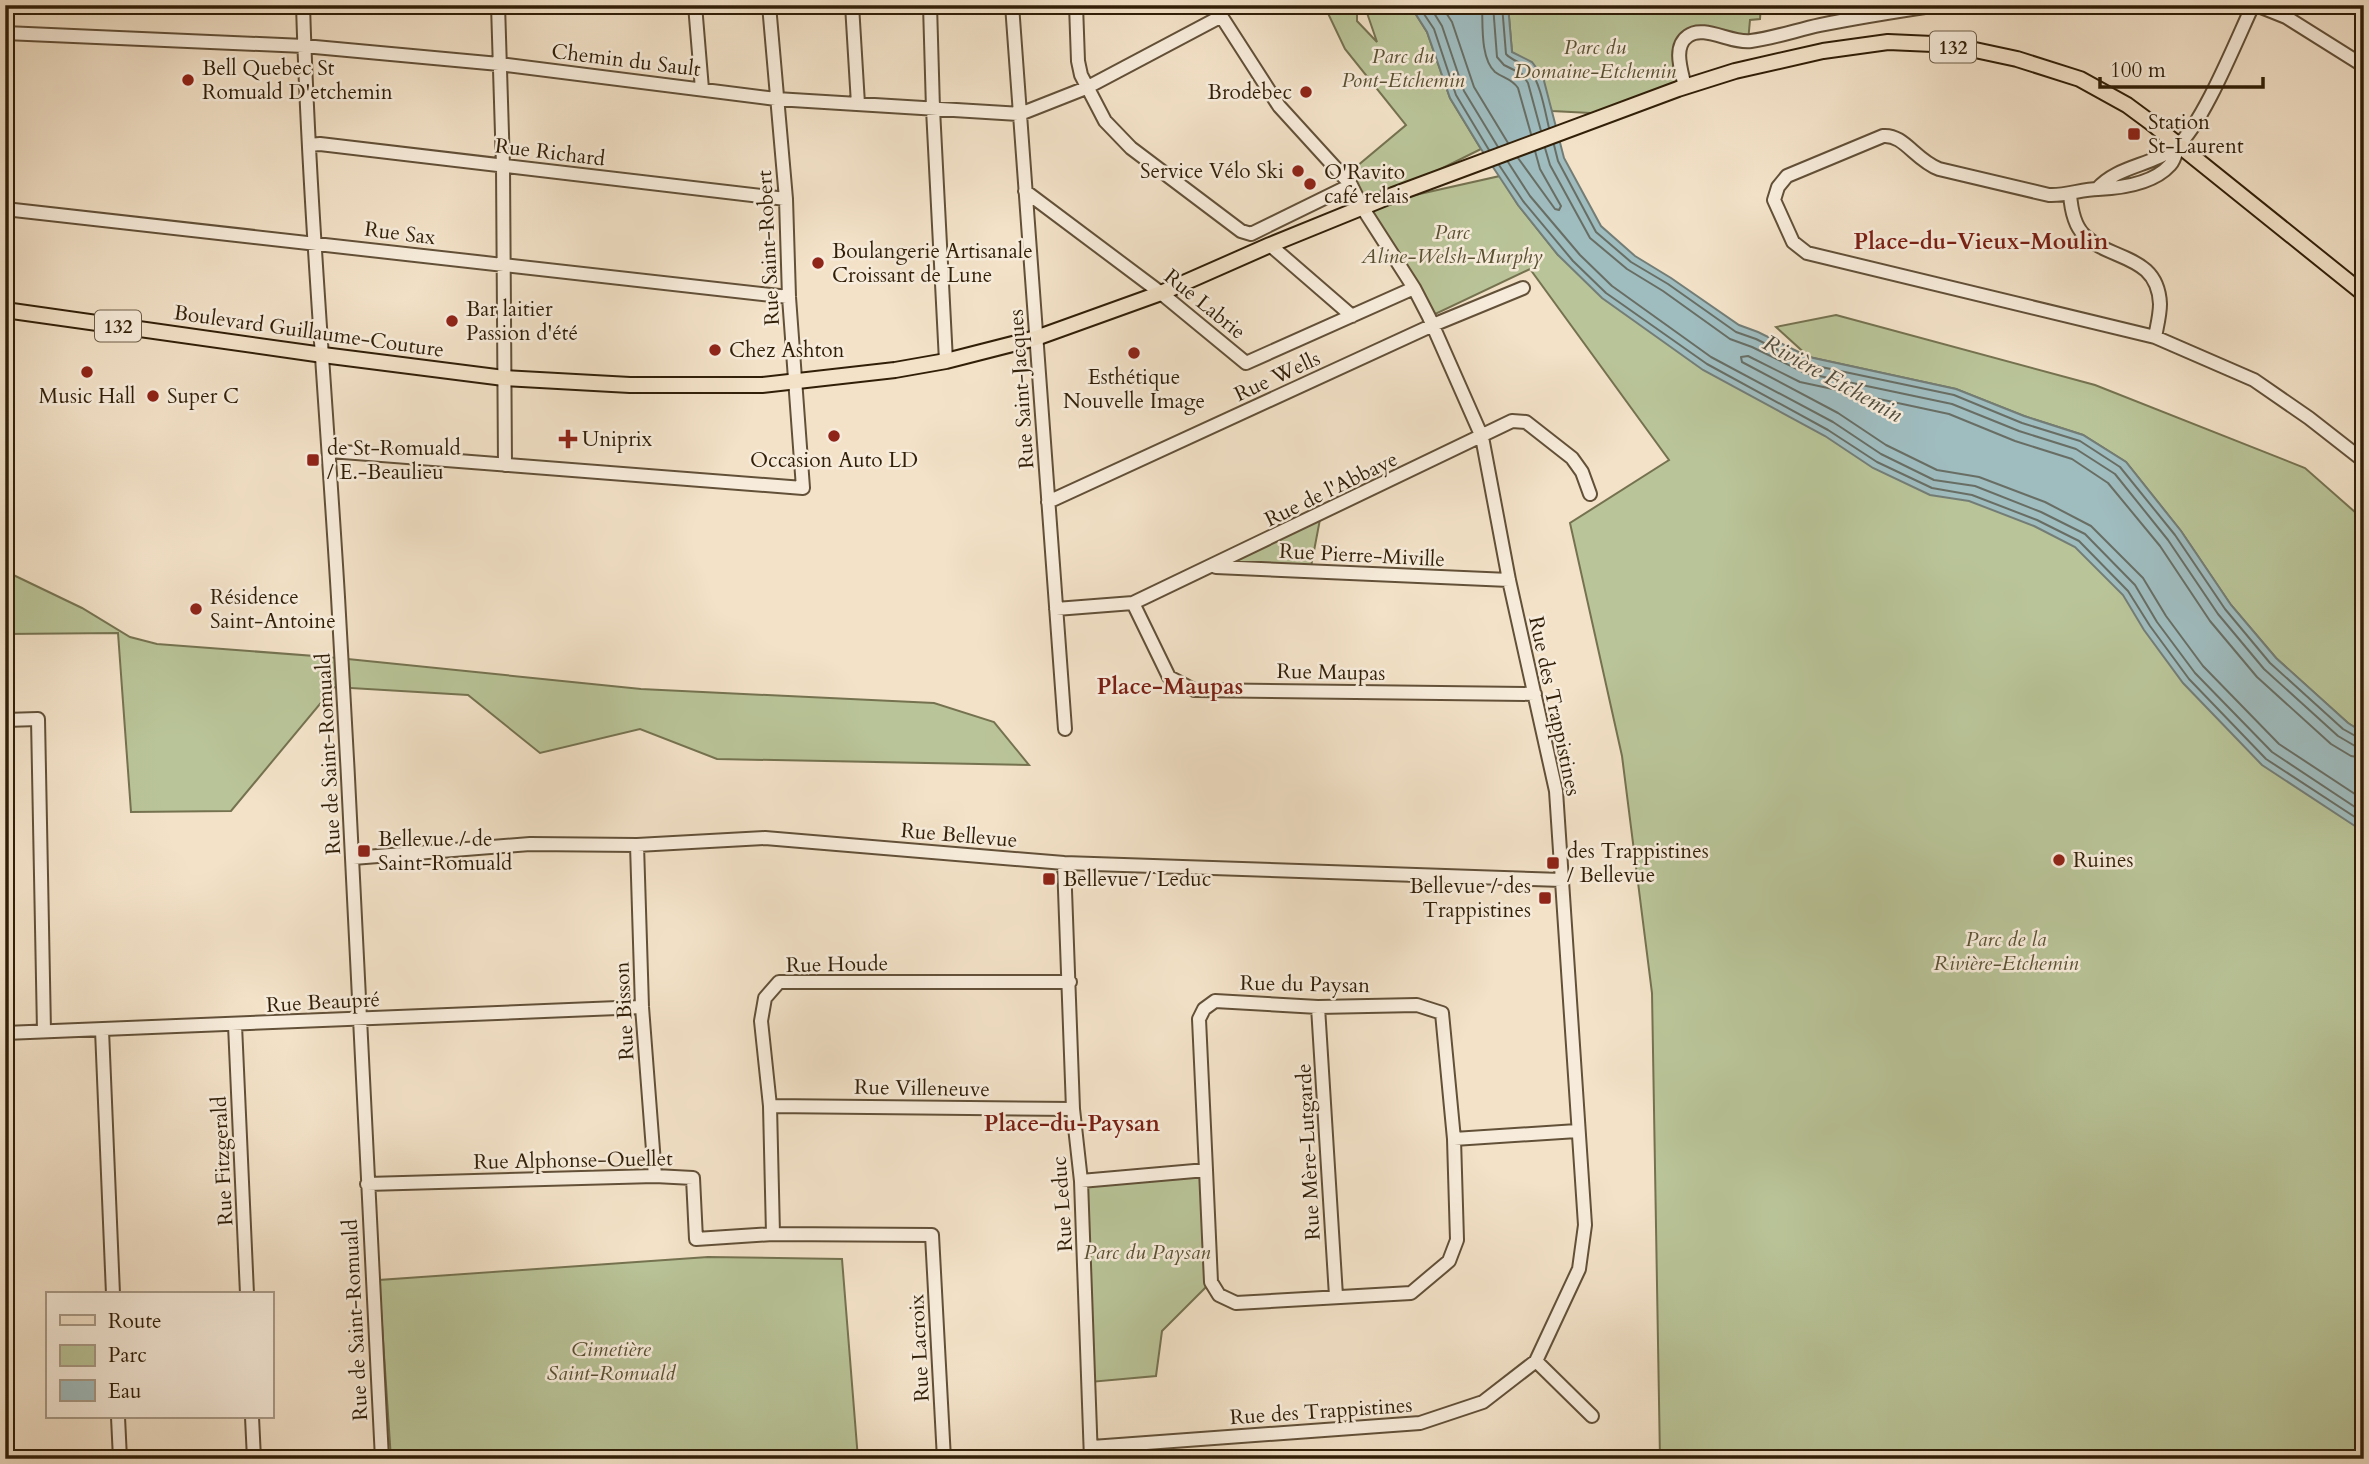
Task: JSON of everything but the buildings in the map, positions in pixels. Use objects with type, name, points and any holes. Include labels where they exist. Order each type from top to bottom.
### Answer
[{"type":"main road","name":"Boulevard Guillaume-Couture","points":[[5,310],[323,355],[504,377],[630,385],[762,385],[895,370],[946,361],[1036,338],[1161,293],[1362,207],[1685,87],[1735,71],[1823,51],[1888,42],[1933,44],[1975,50],[2017,59],[2080,79],[2127,105],[2364,294]]},
{"type":"street","name":"Rue de Saint-Romuald","points":[[303,5],[313,242],[330,451],[353,858],[382,1459]]},
{"type":"street","points":[[330,451],[505,465],[503,166],[498,5]]},
{"type":"street","points":[[695,5],[702,89]]},
{"type":"street","name":"Rue Saint-Robert","points":[[505,465],[803,488],[789,297],[786,199],[769,5]]},
{"type":"street","points":[[852,5],[858,104]]},
{"type":"street","points":[[930,5],[946,361]]},
{"type":"street","name":"Rue Saint-Jacques","points":[[1012,5],[1065,729]]},
{"type":"street","points":[[1076,5],[1078,61],[1086,88],[1105,121],[1119,137],[1246,234],[1351,185]]},
{"type":"street","points":[[1685,87],[1679,51],[1685,39],[1696,32],[1748,42],[1819,26],[1938,5]]},
{"type":"street","points":[[2364,66],[2286,17],[2255,5],[2199,115],[2178,145],[2169,166],[2156,176],[2120,188],[2049,195],[1939,169],[1927,164],[1899,138],[1890,135],[1870,140],[1787,176],[1778,187],[1774,200],[1793,242],[1799,248],[1819,257],[2155,337],[2253,380],[2364,461]]},
{"type":"street","name":"Chemin du Sault","points":[[5,33],[304,46],[499,64],[776,99],[1020,114],[1086,88],[1217,11]]},
{"type":"street","name":"Rue des Trappistines","points":[[1092,1453],[1420,1423],[1483,1402],[1536,1361],[1579,1269],[1585,1225],[1556,791],[1509,580],[1482,437],[1414,288],[1351,185],[1279,106],[1217,11]]},
{"type":"street","name":"Rue Richard","points":[[309,145],[320,144],[786,199]]},
{"type":"street","name":"Rue Labrie","points":[[1025,191],[1161,293],[1246,363],[1414,288]]},
{"type":"street","points":[[2070,194],[2078,227],[2085,236],[2134,261],[2152,278],[2160,306],[2155,337]]},
{"type":"street","name":"Rue Sax","points":[[5,209],[789,297]]},
{"type":"street","points":[[1270,245],[1352,316]]},
{"type":"street","name":"Rue Wells","points":[[1048,502],[1433,325],[1523,288]]},
{"type":"street","name":"Rue de l'Abbaye","points":[[1056,609],[1133,603],[1512,421],[1526,422],[1572,458],[1582,472],[1590,494]]},
{"type":"street","name":"Rue Pierre-Miville","points":[[1212,567],[1509,580]]},
{"type":"street","name":"Rue Maupas","points":[[1133,603],[1169,677],[1194,690],[1535,694]]},
{"type":"street","points":[[5,720],[38,719],[44,1031]]},
{"type":"street","name":"Rue Bellevue","points":[[353,858],[530,844],[637,845],[765,838],[1064,863],[1562,880]]},
{"type":"street","name":"Rue Bisson","points":[[637,845],[642,1007],[655,1176]]},
{"type":"street","name":"Rue Leduc","points":[[1064,863],[1073,1109],[1081,1181],[1092,1453]]},
{"type":"street","name":"Rue Houde","points":[[773,1234],[770,1105],[761,1021],[765,998],[779,982],[1070,982]]},
{"type":"street","name":"Rue du Paysan","points":[[1215,1001],[1318,1007],[1417,1005],[1442,1013],[1454,1139],[1457,1240],[1449,1261],[1411,1293],[1236,1303],[1219,1295],[1211,1282],[1199,1019],[1204,1009],[1215,1001]]},
{"type":"street","name":"Rue Beaupré","points":[[5,1033],[642,1007]]},
{"type":"street","name":"Rue Mère-Lutgarde","points":[[1318,1007],[1336,1296]]},
{"type":"street","name":"Rue Fitzgerald","points":[[235,1025],[247,1292]]},
{"type":"street","points":[[102,1030],[113,1292]]},
{"type":"street","name":"Rue Villeneuve","points":[[770,1105],[1073,1109]]},
{"type":"street","points":[[1454,1139],[1577,1130]]},
{"type":"street","points":[[1081,1181],[1206,1170]]},
{"type":"street","name":"Rue Alphonse-Ouellet","points":[[367,1184],[655,1176],[693,1178],[696,1239],[773,1234],[932,1235]]},
{"type":"street","name":"Rue Lacroix","points":[[932,1235],[944,1459]]},
{"type":"street","points":[[1536,1361],[1592,1416]]},
{"type":"street","points":[[118,1418],[120,1459]]},
{"type":"street","points":[[252,1418],[254,1459]]},
{"type":"green space","name":"Parc de la Rivière-Etchemin","points":[[1324,5],[1357,5],[1357,21],[1377,42],[1366,10],[1367,5],[1410,5],[1427,32],[1450,98],[1481,149],[1366,206],[1500,176],[1518,205],[1558,255],[1684,321],[2033,474],[2364,781],[2364,1459],[1660,1459],[1652,993],[1622,756],[1570,523],[1669,460],[1530,269],[1429,317],[1344,177],[1406,125],[1345,49]]},
{"type":"green space","name":"Parc du Domaine-Etchemin","points":[[1508,5],[1761,5],[1760,19],[1750,20],[1748,42],[1688,35],[1679,62],[1692,84],[1610,114],[1552,111],[1512,52]]},
{"type":"green space","points":[[1836,315],[2095,385],[2305,468],[2364,520],[2364,733],[2348,723],[2276,658],[2231,605],[2181,531],[2126,462],[2083,435],[2024,416],[1956,389],[1809,357],[1776,327]]},
{"type":"green space","points":[[1321,514],[1310,572],[1212,567]]},
{"type":"green space","points":[[5,571],[82,608],[130,637],[157,644],[328,657],[641,689],[934,703],[994,722],[1029,765],[717,759],[640,729],[540,753],[468,695],[334,687],[231,811],[131,812],[118,633],[5,634]]},
{"type":"green space","name":"Parc du Paysan","points":[[1206,1170],[1211,1282],[1162,1331],[1156,1376],[1090,1382],[1081,1181]]},
{"type":"green space","name":"Cimetière Saint-Romuald","points":[[708,1257],[842,1259],[858,1459],[391,1459],[379,1280]]},
{"type":"water","name":"Rivière Etchemin","points":[[1410,5],[1508,5],[1512,52],[1532,62],[1543,77],[1564,158],[1601,226],[1635,256],[1739,325],[1809,357],[1956,389],[2024,416],[2083,435],[2126,462],[2181,531],[2231,605],[2276,658],[2348,723],[2364,733],[2364,832],[2262,765],[2183,683],[2144,630],[2123,595],[2075,547],[2034,526],[1969,501],[1930,495],[1873,468],[1825,436],[1703,370],[1602,298],[1558,255],[1518,205],[1481,149],[1450,98],[1427,32]]},
{"type":"place","name":"Bell Quebec St Romuald D'etchemin","points":[[188,80]]},
{"type":"place","name":"Brodebec","points":[[1306,92]]},
{"type":"place","name":"Station St-Laurent","points":[[2134,134]]},
{"type":"place","name":"Service Vélo Ski","points":[[1298,171]]},
{"type":"place","name":"O'Ravito café relais","points":[[1310,184]]},
{"type":"place","name":"Boulangerie Artisanale Croissant de Lune","points":[[818,263]]},
{"type":"place","name":"Bar laitier Passion d'été","points":[[452,321]]},
{"type":"place","name":"Chez Ashton","points":[[715,350]]},
{"type":"place","name":"Esthétique Nouvelle Image","points":[[1134,353]]},
{"type":"place","name":"Music Hall","points":[[87,372]]},
{"type":"place","name":"Super C","points":[[153,396]]},
{"type":"place","name":"Occasion Auto LD","points":[[834,436]]},
{"type":"place","name":"Uniprix","points":[[568,439]]},
{"type":"place","name":"de St-Romuald / E.-Beaulieu","points":[[313,460]]},
{"type":"place","name":"Résidence Saint-Antoine","points":[[196,609]]},
{"type":"place","name":"Bellevue / de Saint-Romuald","points":[[364,851]]},
{"type":"place","name":"Ruines","points":[[2059,860]]},
{"type":"place","name":"des Trappistines / Bellevue","points":[[1553,863]]},
{"type":"place","name":"Bellevue / Leduc","points":[[1049,879]]},
{"type":"place","name":"Bellevue / des Trappistines","points":[[1545,898]]},
{"type":"district","name":"Place-du-Vieux-Moulin","points":[[1981,241]]},
{"type":"district","name":"Place-Maupas","points":[[1170,686]]},
{"type":"district","name":"Place-du-Paysan","points":[[1072,1123]]},
{"type":"park label","name":"Parc du Pont-Etchemin","points":[[1403,68]]},
{"type":"park label","name":"Parc Aline-Welsh-Murphy","points":[[1452,244]]}]
